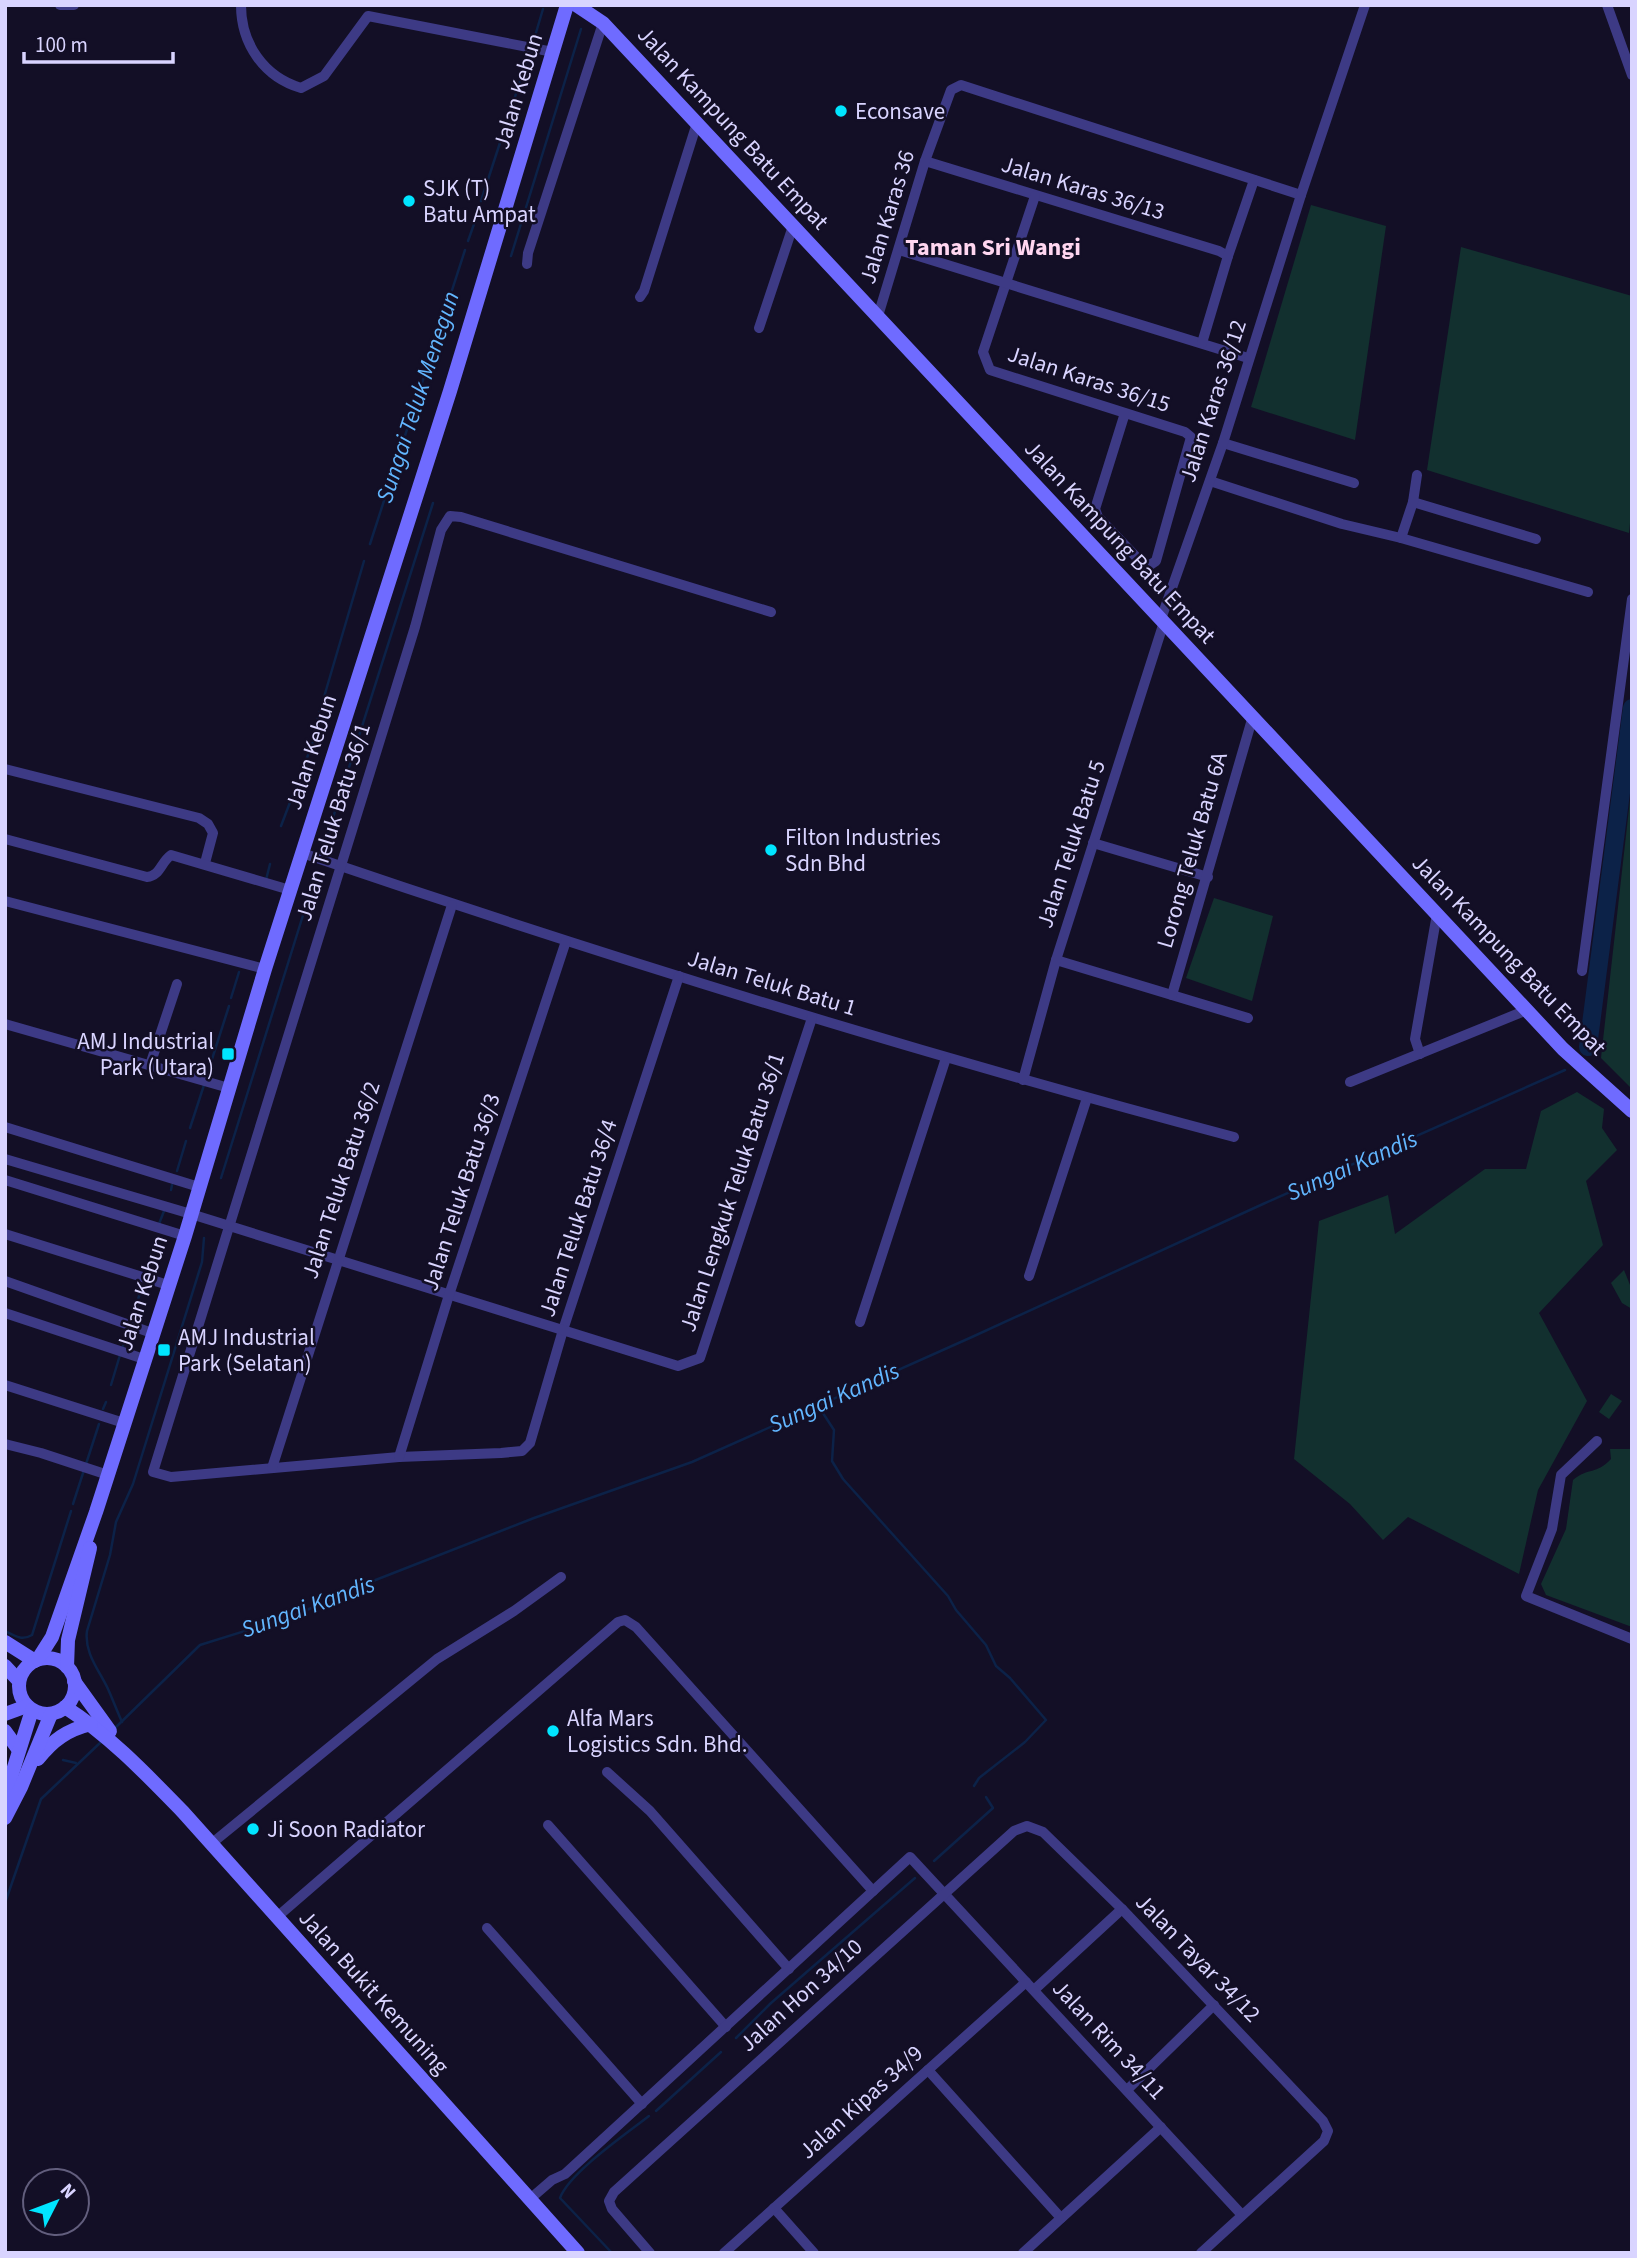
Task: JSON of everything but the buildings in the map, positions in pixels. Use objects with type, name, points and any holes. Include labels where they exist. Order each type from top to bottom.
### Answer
[{"type":"main road","name":"Jalan Kebun","points":[[36,1660],[52,1637],[96,1512],[185,1236],[265,969],[457,369],[567,5]]},
{"type":"main road","name":"Jalan Kampung Batu Empat","points":[[576,5],[603,23],[1563,1049],[1632,1111]]},
{"type":"main road","name":"Jalan Kebun","points":[[71,1674],[68,1640],[86,1571],[96,1512]]},
{"type":"main road","points":[[5,1642],[36,1660]]},
{"type":"main road","points":[[21,1787],[51,1714],[65,1707],[73,1695],[71,1674],[59,1661],[49,1658],[36,1660],[24,1669],[19,1693],[30,1708]]},
{"type":"main road","points":[[5,1666],[19,1684]]},
{"type":"main road","name":"Jalan Bukit Kemuning","points":[[71,1674],[102,1721],[135,1763],[578,2253]]},
{"type":"main road","points":[[5,1695],[19,1684]]},
{"type":"main road","name":"Jalan Bukit Kemuning","points":[[65,1707],[91,1724],[135,1763]]},
{"type":"main road","points":[[7,1813],[10,1780],[30,1708]]},
{"type":"main road","points":[[5,1714],[30,1708],[51,1714]]},
{"type":"main road","points":[[7,1813],[39,1757],[54,1740],[71,1729],[91,1724]]},
{"type":"main road","points":[[5,1731],[18,1749]]},
{"type":"street","points":[[60,5],[74,5]]},
{"type":"street","points":[[241,5],[246,35],[261,63],[275,77],[301,88],[324,76],[368,16],[553,52]]},
{"type":"street","name":"Jalan Karas 36/12","points":[[1163,621],[1364,5]]},
{"type":"street","points":[[1607,6],[1632,75]]},
{"type":"street","points":[[527,264],[528,253],[603,23]]},
{"type":"street","name":"Jalan Karas 36","points":[[878,316],[925,161],[951,90],[961,85],[1254,180]]},
{"type":"street","points":[[640,297],[696,123]]},
{"type":"street","name":"Jalan Karas 36/13","points":[[925,161],[1228,256]]},
{"type":"street","points":[[1202,343],[1254,180],[1301,195]]},
{"type":"street","points":[[1006,283],[1035,196]]},
{"type":"street","points":[[759,328],[793,226]]},
{"type":"street","points":[[899,250],[1248,358]]},
{"type":"street","name":"Jalan Karas 36/15","points":[[1006,283],[983,352],[990,369],[1185,432],[1191,437],[1156,561],[1150,565],[1141,562],[1098,517],[1095,509],[1125,413]]},
{"type":"street","points":[[1223,443],[1354,483]]},
{"type":"street","points":[[1402,538],[1413,502],[1417,475]]},
{"type":"street","points":[[1210,481],[1342,524],[1402,538],[1588,592]]},
{"type":"street","points":[[1413,502],[1536,539]]},
{"type":"street","name":"Jalan Teluk Batu 36/1","points":[[155,1461],[415,627],[441,530],[450,516],[461,517],[771,612]]},
{"type":"street","points":[[1581,971],[1632,598]]},
{"type":"street","name":"Jalan Teluk Batu 5","points":[[1023,1080],[1056,960],[1163,621]]},
{"type":"street","name":"Lorong Teluk Batu 6A","points":[[1172,995],[1252,716]]},
{"type":"street","points":[[5,769],[199,818],[208,824],[213,833],[205,863]]},
{"type":"street","points":[[5,839],[147,877],[153,877],[164,860],[171,855],[290,890]]},
{"type":"street","points":[[1093,843],[1208,877]]},
{"type":"street","name":"Jalan Teluk Batu 1","points":[[302,853],[452,905],[812,1018],[1023,1080],[1234,1137]]},
{"type":"street","points":[[5,901],[265,969]]},
{"type":"street","name":"Jalan Teluk Batu 36/2","points":[[272,1468],[452,905]]},
{"type":"street","points":[[1420,1054],[1415,1038],[1437,914]]},
{"type":"street","name":"Jalan Teluk Batu 36/3","points":[[399,1457],[449,1295],[566,941]]},
{"type":"street","points":[[1056,960],[1248,1018]]},
{"type":"street","name":"Jalan Teluk Batu 36/4","points":[[155,1461],[153,1472],[171,1478],[399,1457],[522,1451],[530,1443],[679,976]]},
{"type":"street","points":[[150,1065],[177,984]]},
{"type":"street","points":[[1350,1082],[1527,1010]]},
{"type":"street","name":"Jalan Lengkuk Teluk Batu 36/1","points":[[564,1331],[678,1366],[700,1358],[812,1018]]},
{"type":"street","points":[[5,1024],[229,1088]]},
{"type":"street","points":[[860,1322],[946,1058]]},
{"type":"street","points":[[1029,1276],[1087,1098]]},
{"type":"street","points":[[5,1127],[199,1187]]},
{"type":"street","points":[[5,1160],[191,1214],[564,1331]]},
{"type":"street","points":[[5,1180],[185,1236]]},
{"type":"street","points":[[5,1234],[168,1285]]},
{"type":"street","points":[[5,1280],[152,1333]]},
{"type":"street","points":[[5,1314],[144,1359]]},
{"type":"street","points":[[5,1385],[124,1423]]},
{"type":"street","points":[[1597,1441],[1560,1475],[1552,1529],[1526,1596],[1632,1639]]},
{"type":"street","points":[[5,1444],[108,1475]]},
{"type":"street","points":[[211,1844],[437,1659],[514,1611],[561,1577]]},
{"type":"street","points":[[277,1917],[618,1622],[625,1620],[636,1627],[873,1891],[565,2174],[552,2179],[530,2199]]},
{"type":"street","points":[[607,1772],[650,1811],[789,1969]]},
{"type":"street","points":[[548,1825],[726,2027]]},
{"type":"street","name":"Jalan Hon 34/10","points":[[650,2253],[612,2209],[609,2201],[614,2192],[1014,1831],[1027,1826]]},
{"type":"street","name":"Jalan Tayar 34/12","points":[[1027,1826],[1043,1832],[1122,1909],[1322,2121],[1328,2131],[1324,2141],[1242,2215]]},
{"type":"street","name":"Jalan Rim 34/11","points":[[873,1891],[910,1857],[1242,2215]]},
{"type":"street","name":"Jalan Kipas 34/9","points":[[724,2253],[928,2070],[1122,1909]]},
{"type":"street","points":[[487,1928],[642,2104]]},
{"type":"street","points":[[1127,2091],[1214,2005]]},
{"type":"street","points":[[928,2070],[1061,2218]]},
{"type":"street","points":[[1023,2253],[1161,2127]]},
{"type":"street","points":[[774,2208],[814,2253]]},
{"type":"street","points":[[1201,2253],[1242,2215]]},
{"type":"green space","points":[[1311,205],[1386,226],[1355,440],[1251,407]]},
{"type":"green space","points":[[1461,247],[1632,296],[1632,504],[1629,533],[1427,470]]},
{"type":"green space","points":[[1632,782],[1632,1089],[1601,1058]]},
{"type":"green space","points":[[1214,898],[1273,916],[1252,1001],[1186,978]]},
{"type":"green space","points":[[1577,1092],[1604,1109],[1602,1128],[1617,1150],[1586,1181],[1603,1245],[1539,1313],[1587,1401],[1538,1490],[1519,1574],[1408,1517],[1383,1540],[1350,1504],[1294,1459],[1319,1221],[1388,1195],[1395,1234],[1485,1169],[1526,1169],[1541,1111]]},
{"type":"green space","points":[[1624,1270],[1632,1290],[1632,1309],[1622,1303],[1611,1283]]},
{"type":"green space","points":[[1611,1394],[1622,1401],[1609,1419],[1599,1412]]},
{"type":"green space","points":[[1610,1449],[1632,1449],[1632,1627],[1546,1595],[1541,1584],[1566,1529],[1573,1480],[1606,1464],[1611,1459]]},
{"type":"waterway","name":"Sungai Teluk Menegun","points":[[535,36],[543,9]]},
{"type":"waterway","points":[[511,256],[581,29]]},
{"type":"waterway","name":"Sungai Teluk Menegun","points":[[481,201],[527,60]]},
{"type":"waterway","name":"Sungai Teluk Menegun","points":[[468,241],[479,210]]},
{"type":"waterway","name":"Sungai Teluk Menegun","points":[[370,544],[465,250]]},
{"type":"waterway","points":[[324,846],[433,503]]},
{"type":"waterway","name":"Sungai Teluk Menegun","points":[[314,731],[364,561]]},
{"type":"waterway","name":"Sungai Kandis","points":[[1588,1047],[1632,708]]},
{"type":"waterway","name":"Sungai Teluk Menegun","points":[[281,826],[313,742]]},
{"type":"waterway","name":"Sungai Teluk Menegun","points":[[266,880],[270,864]]},
{"type":"waterway","points":[[221,1178],[314,880]]},
{"type":"waterway","name":"Sungai Teluk Menegun","points":[[231,998],[239,972]]},
{"type":"waterway","name":"Sungai Teluk Menegun","points":[[206,1078],[229,1006]]},
{"type":"waterway","name":"Sungai Kandis","points":[[114,1729],[200,1645],[293,1616],[373,1581],[534,1518],[692,1462],[1565,1070]]},
{"type":"waterway","name":"Sungai Teluk Menegun","points":[[190,1128],[204,1085]]},
{"type":"waterway","name":"Sungai Teluk Menegun","points":[[177,1171],[186,1141]]},
{"type":"waterway","name":"Sungai Teluk Menegun","points":[[171,1190],[172,1185]]},
{"type":"waterway","name":"Sungai Teluk Menegun","points":[[159,1224],[164,1211]]},
{"type":"waterway","name":"Sungai Teluk Menegun","points":[[148,1266],[155,1238]]},
{"type":"waterway","points":[[122,1722],[90,1654],[87,1631],[110,1555],[116,1522],[133,1484],[202,1262],[204,1238]]},
{"type":"waterway","name":"Sungai Teluk Menegun","points":[[131,1321],[141,1290]]},
{"type":"waterway","name":"Sungai Teluk Menegun","points":[[122,1349],[129,1329]]},
{"type":"waterway","name":"Sungai Teluk Menegun","points":[[111,1385],[120,1355]]},
{"type":"waterway","name":"Sungai Teluk Menegun","points":[[103,1409],[106,1402]]},
{"type":"waterway","points":[[819,1407],[834,1430],[832,1461],[843,1479],[948,1596],[956,1610],[986,1645],[996,1666],[1010,1678],[1046,1720],[1025,1742],[979,1778],[974,1786]]},
{"type":"waterway","name":"Sungai Teluk Menegun","points":[[86,1464],[99,1424]]},
{"type":"waterway","name":"Sungai Teluk Menegun","points":[[73,1504],[84,1470]]},
{"type":"waterway","name":"Sungai Teluk Menegun","points":[[5,1631],[22,1638],[32,1635],[71,1511]]},
{"type":"waterway","name":"Sungai Kandis","points":[[5,1903],[41,1799],[101,1742]]},
{"type":"waterway","points":[[63,1760],[76,1763]]},
{"type":"waterway","points":[[934,1861],[993,1808],[986,1797]]},
{"type":"waterway","points":[[736,2038],[771,2003],[915,1878]]},
{"type":"waterway","points":[[656,2111],[721,2052]]},
{"type":"waterway","points":[[612,2253],[560,2198],[574,2177],[649,2116]]},
{"type":"place","name":"Econsave","points":[[841,111]]},
{"type":"place","name":"SJK (T) Batu Ampat","points":[[409,201]]},
{"type":"place","name":"Filton Industries Sdn Bhd","points":[[771,850]]},
{"type":"place","name":"AMJ Industrial Park (Utara)","points":[[228,1054]]},
{"type":"place","name":"AMJ Industrial Park (Selatan)","points":[[164,1350]]},
{"type":"place","name":"Alfa Mars Logistics Sdn. Bhd.","points":[[553,1731]]},
{"type":"place","name":"Ji Soon Radiator","points":[[253,1829]]},
{"type":"district","name":"Taman Sri Wangi","points":[[993,247]]}]
